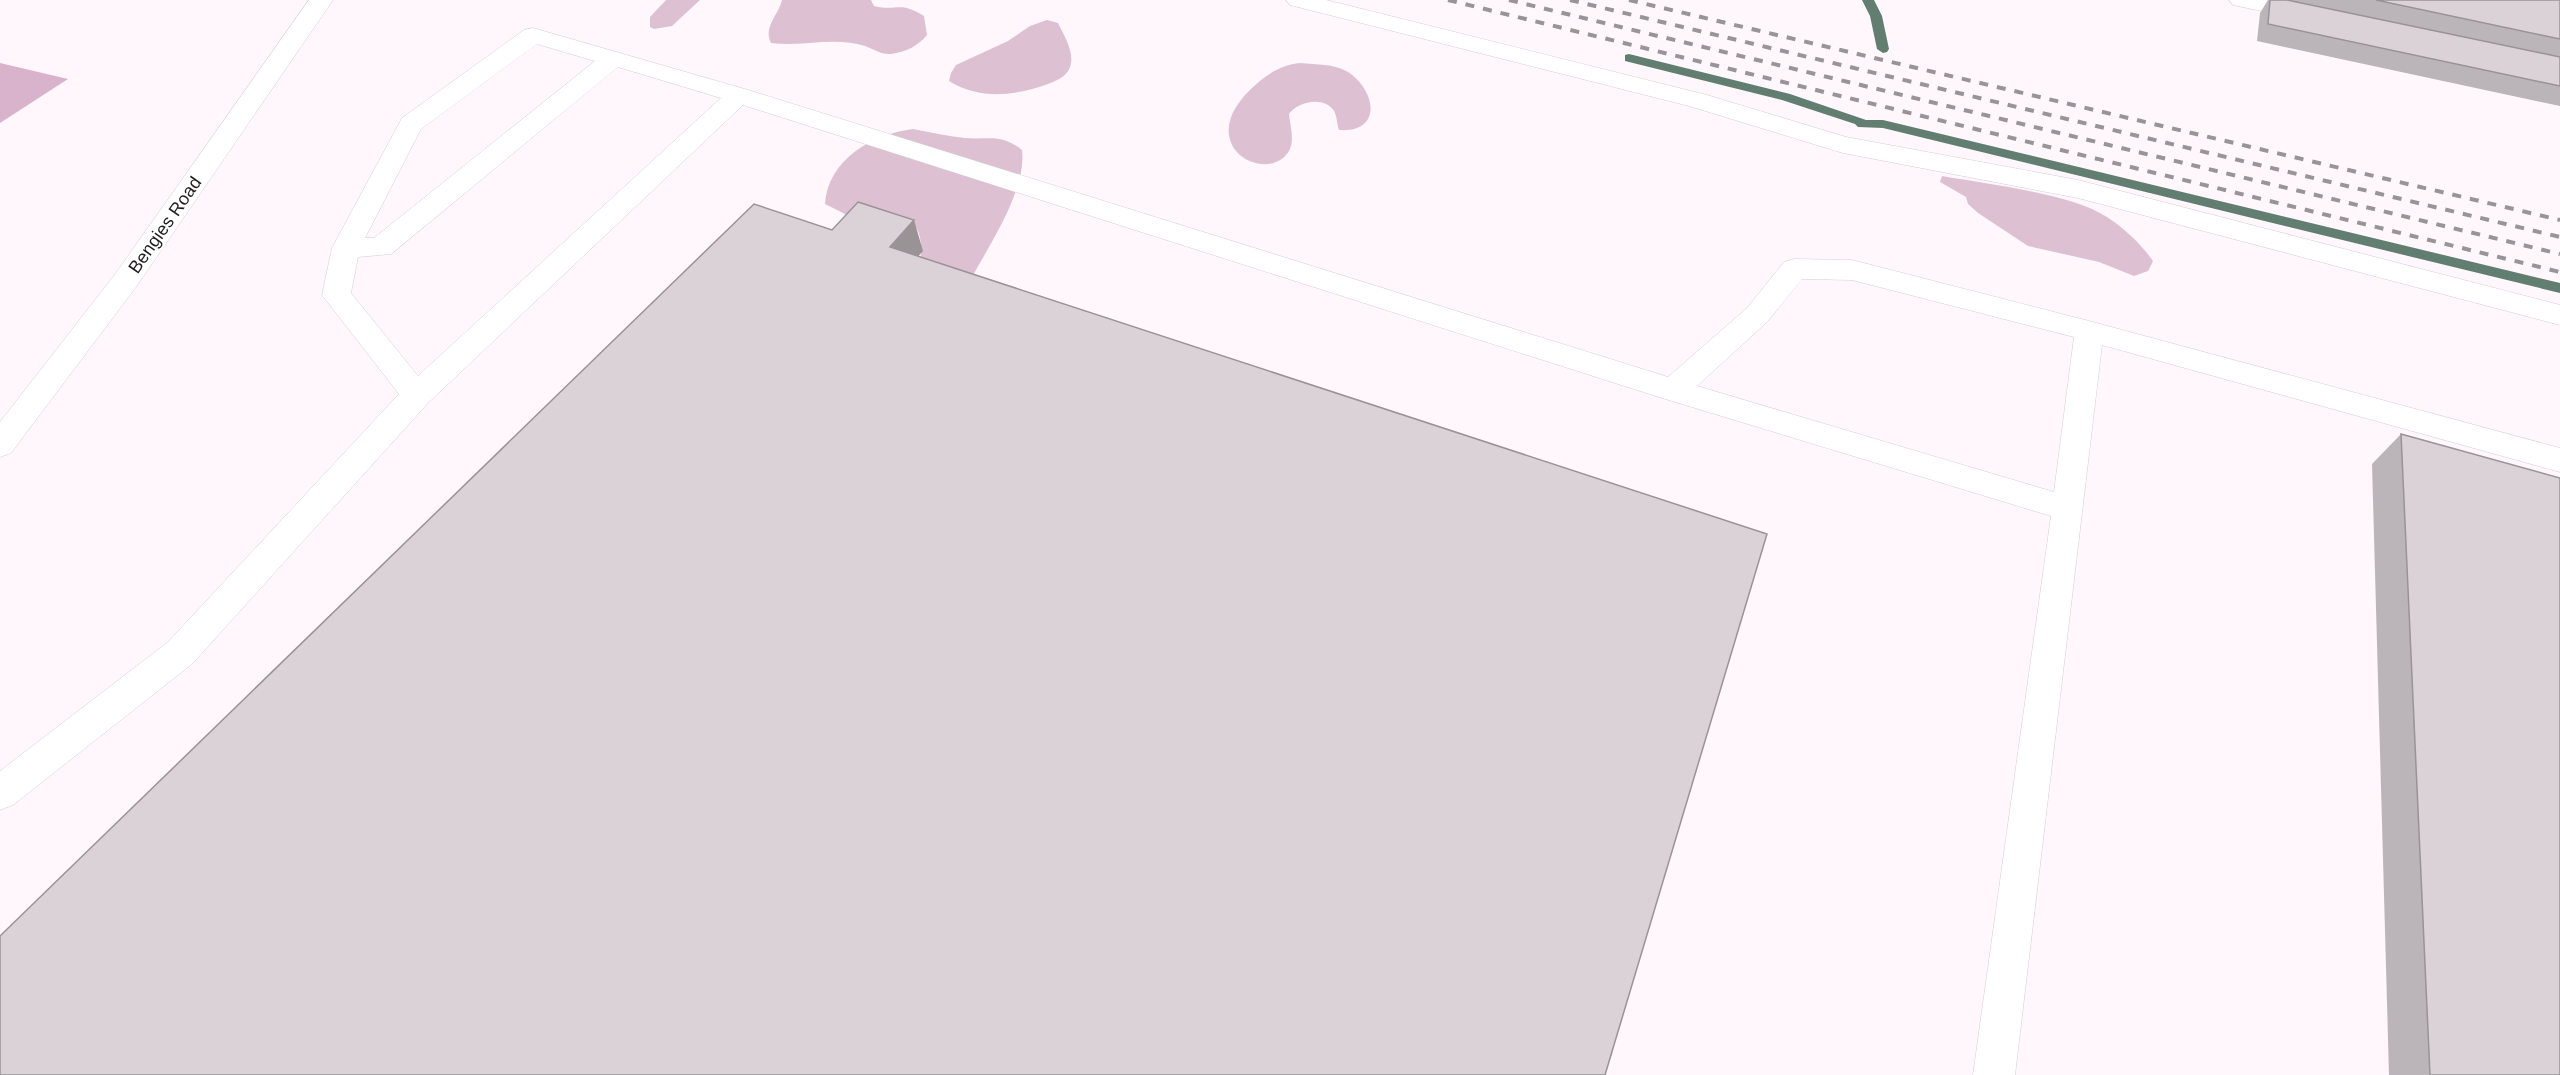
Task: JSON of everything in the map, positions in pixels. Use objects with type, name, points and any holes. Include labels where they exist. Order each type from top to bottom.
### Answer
[{"type":"street","name":"Bengies Road","points":[[0,445],[126,280],[321,0]]},
{"type":"street","points":[[1298,0],[1698,100],[1843,145],[2078,189],[2560,315]]},
{"type":"street","points":[[2241,0],[2331,19]]},
{"type":"street","points":[[417,395],[336,295],[346,248],[411,124],[533,36],[739,95],[1673,390],[2068,509]]},
{"type":"street","points":[[346,248],[381,247],[613,59]]},
{"type":"street","points":[[0,793],[180,652],[417,395],[739,95]]},
{"type":"street","points":[[1673,390],[1757,315],[1794,269],[1852,270],[2089,331],[2560,460]]},
{"type":"street","points":[[1994,1075],[2089,331]]},
{"type":"shaded area","points":[[666,0],[700,0],[672,26],[654,29],[650,27],[650,17]]},
{"type":"shaded area","points":[[782,0],[871,0],[874,6],[903,7],[924,16],[927,35],[911,48],[891,54],[881,53],[854,43],[771,43],[770,27]]},
{"type":"shaded area","points":[[1047,20],[1058,23],[1071,53],[1070,67],[1059,79],[1036,88],[998,94],[973,91],[949,81],[956,65],[1008,41],[1030,26]]},
{"type":"shaded area","points":[[0,63],[68,79],[0,123]]},
{"type":"shaded area","points":[[1300,63],[1333,66],[1351,74],[1360,82],[1370,101],[1368,119],[1353,129],[1339,130],[1335,113],[1330,106],[1317,102],[1304,104],[1289,114],[1291,147],[1279,161],[1267,164],[1253,162],[1241,156],[1232,145],[1229,131],[1232,114],[1245,95],[1263,78],[1284,67]]},
{"type":"shaded area","points":[[913,129],[965,138],[1001,139],[1022,150],[1019,182],[1013,199],[972,277],[918,275],[920,240],[912,222],[847,215],[825,204],[834,174],[855,152],[883,136]]},
{"type":"shaded area","points":[[1942,176],[2027,190],[2091,209],[2126,231],[2153,261],[2148,271],[2134,276],[2099,262],[2028,246],[1978,213],[1968,204],[1966,197],[1940,182]]},
{"type":"building","points":[[2270,0],[2287,0],[2560,57],[2560,86],[2268,24]]},
{"type":"building","points":[[2376,0],[2560,0],[2560,39]]},
{"type":"building","points":[[858,202],[914,220],[890,247],[1767,534],[1605,1075],[0,1075],[0,936],[754,204],[832,230]]},
{"type":"building","points":[[2401,434],[2560,478],[2560,1075],[2430,1075]]},
{"type":"waterway","points":[[1868,0],[1876,16],[1883,49]]},
{"type":"waterway","points":[[1629,58],[1786,97],[1860,121],[1863,124],[1883,124],[2560,288]]},
{"type":"railway","points":[[1448,0],[2560,272]]},
{"type":"railway","points":[[1509,0],[2560,254]]},
{"type":"railway","points":[[1570,0],[2560,237]]},
{"type":"railway","points":[[1629,0],[2560,220]]}]
